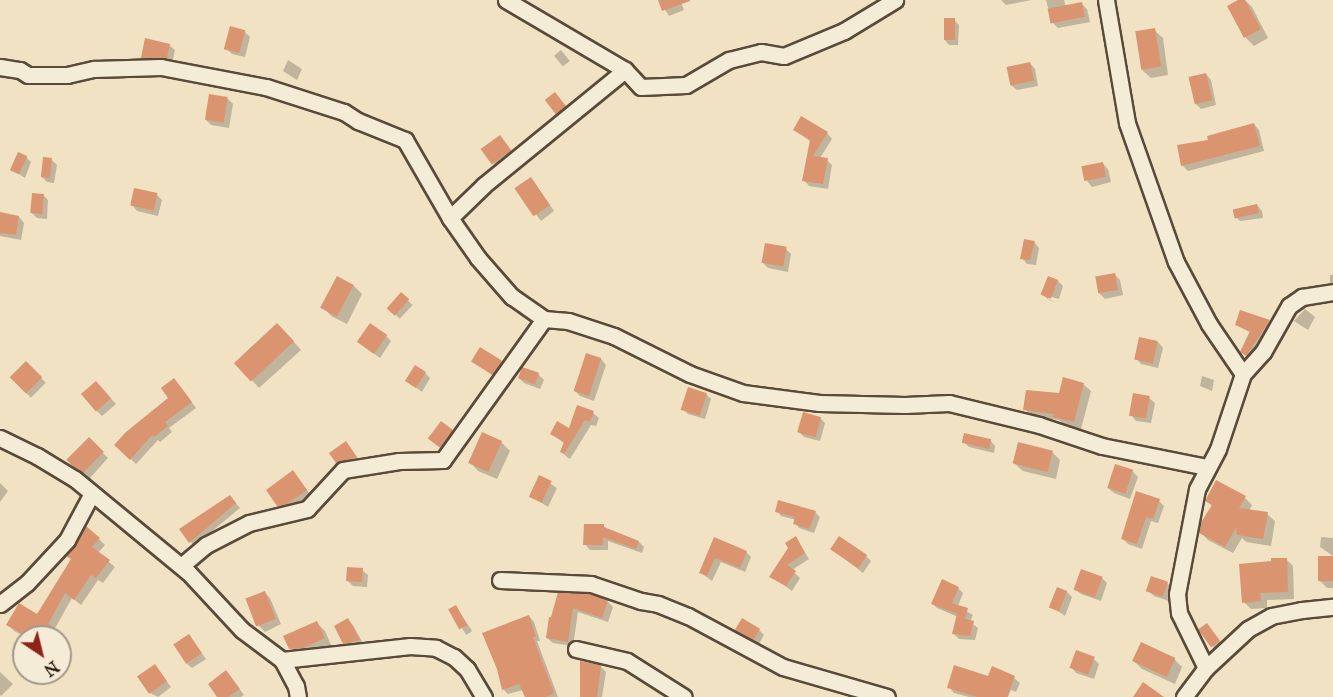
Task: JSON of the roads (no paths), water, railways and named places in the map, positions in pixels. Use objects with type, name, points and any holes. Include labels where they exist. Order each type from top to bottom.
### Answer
[{"type":"street","points":[[506,0],[625,70],[641,87],[686,86],[729,60],[761,52],[784,56],[844,31],[895,0]]},
{"type":"street","points":[[1106,0],[1127,123],[1176,262],[1209,324],[1244,374]]},
{"type":"street","points":[[0,67],[20,70],[28,75],[67,75],[94,69],[161,67],[266,87],[344,112],[358,122],[405,140],[450,218],[478,258],[512,297],[544,319],[568,321],[614,336],[690,374],[743,393],[819,403],[905,405],[949,403],[1038,425],[1102,446],[1206,467]]},
{"type":"street","points":[[450,218],[484,185],[625,70]]},
{"type":"street","points":[[1206,668],[1179,613],[1177,594],[1197,489],[1206,467],[1218,448],[1244,374],[1263,352],[1289,306],[1302,297],[1333,292]]},
{"type":"street","points":[[181,566],[206,545],[249,524],[307,508],[344,470],[399,461],[443,460],[544,319]]},
{"type":"street","points":[[0,438],[37,456],[75,479],[91,495],[181,566],[242,630],[282,660],[296,686],[298,697]]},
{"type":"street","points":[[0,604],[27,583],[67,540],[91,495]]},
{"type":"street","points":[[500,580],[591,584],[641,602],[658,604],[688,616],[783,667],[887,697]]},
{"type":"street","points":[[1184,697],[1206,668],[1248,629],[1271,616],[1302,610],[1333,608]]},
{"type":"street","points":[[282,660],[410,646],[436,648],[454,657],[467,669],[484,697]]},
{"type":"street","points":[[576,649],[627,661],[684,697]]}]
